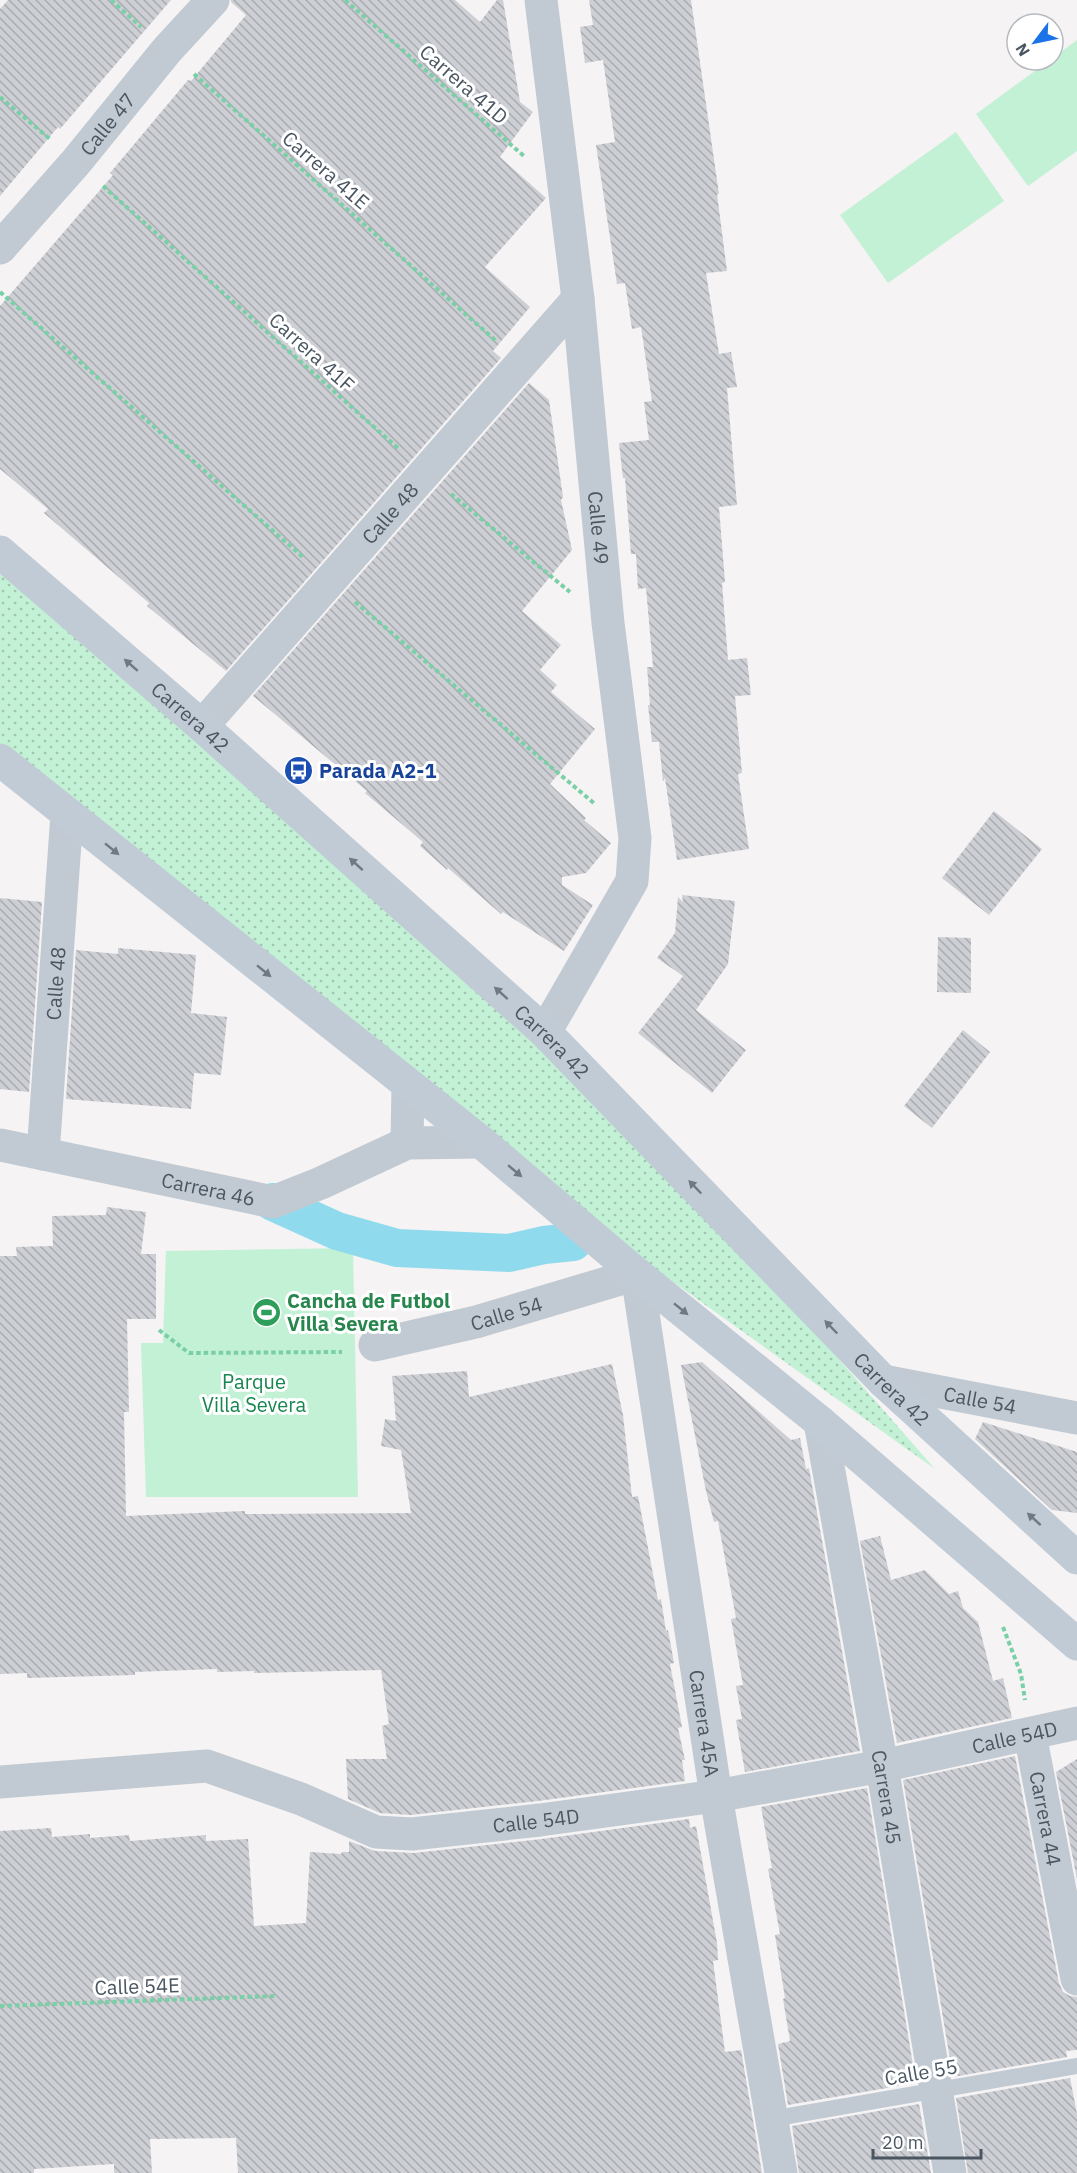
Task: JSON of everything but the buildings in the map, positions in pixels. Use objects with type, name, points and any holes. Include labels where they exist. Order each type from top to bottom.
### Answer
[{"type":"street","name":"Calle 47","points":[[0,248],[76,162],[167,50],[213,0]]},
{"type":"street","name":"Calle 49","points":[[541,0],[578,300],[608,623],[635,838],[632,881],[545,1032]]},
{"type":"street","name":"Calle 48","points":[[202,726],[578,300]]},
{"type":"street","name":"Carrera 42","points":[[0,552],[202,726],[545,1032],[883,1381],[1077,1558]]},
{"type":"street","points":[[0,760],[481,1142],[637,1274],[820,1422],[1077,1644]]},
{"type":"street","name":"Calle 48","points":[[43,1154],[67,814]]},
{"type":"street","points":[[407,1143],[408,1086]]},
{"type":"street","name":"Carrera 46","points":[[0,1145],[273,1202],[321,1184],[407,1143],[481,1142]]},
{"type":"street","name":"Calle 54","points":[[375,1345],[476,1322],[637,1274]]},
{"type":"street","name":"Carrera 45A","points":[[637,1274],[717,1796],[781,2173]]},
{"type":"street","name":"Calle 54","points":[[883,1381],[1077,1418]]},
{"type":"street","name":"Carrera 45","points":[[820,1422],[882,1766],[950,2173]]},
{"type":"street","name":"Calle 54D","points":[[0,1782],[207,1766],[301,1799],[376,1832],[412,1834],[540,1820],[717,1796],[882,1766],[1077,1723]]},
{"type":"street","name":"Carrera 44","points":[[1030,1734],[1077,1979]]},
{"type":"lane","name":"Calle 55","points":[[771,2119],[1077,2066]]},
{"type":"path","name":"Carrera 41E","points":[[111,0],[521,363]]},
{"type":"path","name":"Carrera 41D","points":[[345,0],[564,191]]},
{"type":"path","name":"Carrera 41F","points":[[0,97],[426,473],[608,623]]},
{"type":"path","points":[[159,1330],[189,1353],[351,1352],[375,1345]]},
{"type":"path","points":[[1001,1621],[1021,1674],[1030,1734]]},
{"type":"path","name":"Calle 54E","points":[[0,2007],[275,1996]]},
{"type":"green space","points":[[1077,40],[1077,151],[1028,186],[976,114],[1034,72],[1065,72],[1065,49]]},
{"type":"green space","points":[[956,132],[1004,201],[888,283],[840,215]]},
{"type":"green space","points":[[0,552],[545,1032],[715,1218],[935,1469],[620,1244],[0,754]]},
{"type":"green space","name":"Parque Villa Severa","points":[[353,1248],[358,1497],[146,1497],[141,1343],[163,1343],[166,1251]]},
{"type":"waterway","points":[[273,1202],[337,1231],[397,1248],[509,1253],[544,1245],[573,1242]]},
{"type":"place","name":"Parada A2-1","points":[[298,770]]},
{"type":"place","name":"Cancha de Futbol Villa Severa","points":[[266,1312]]}]
